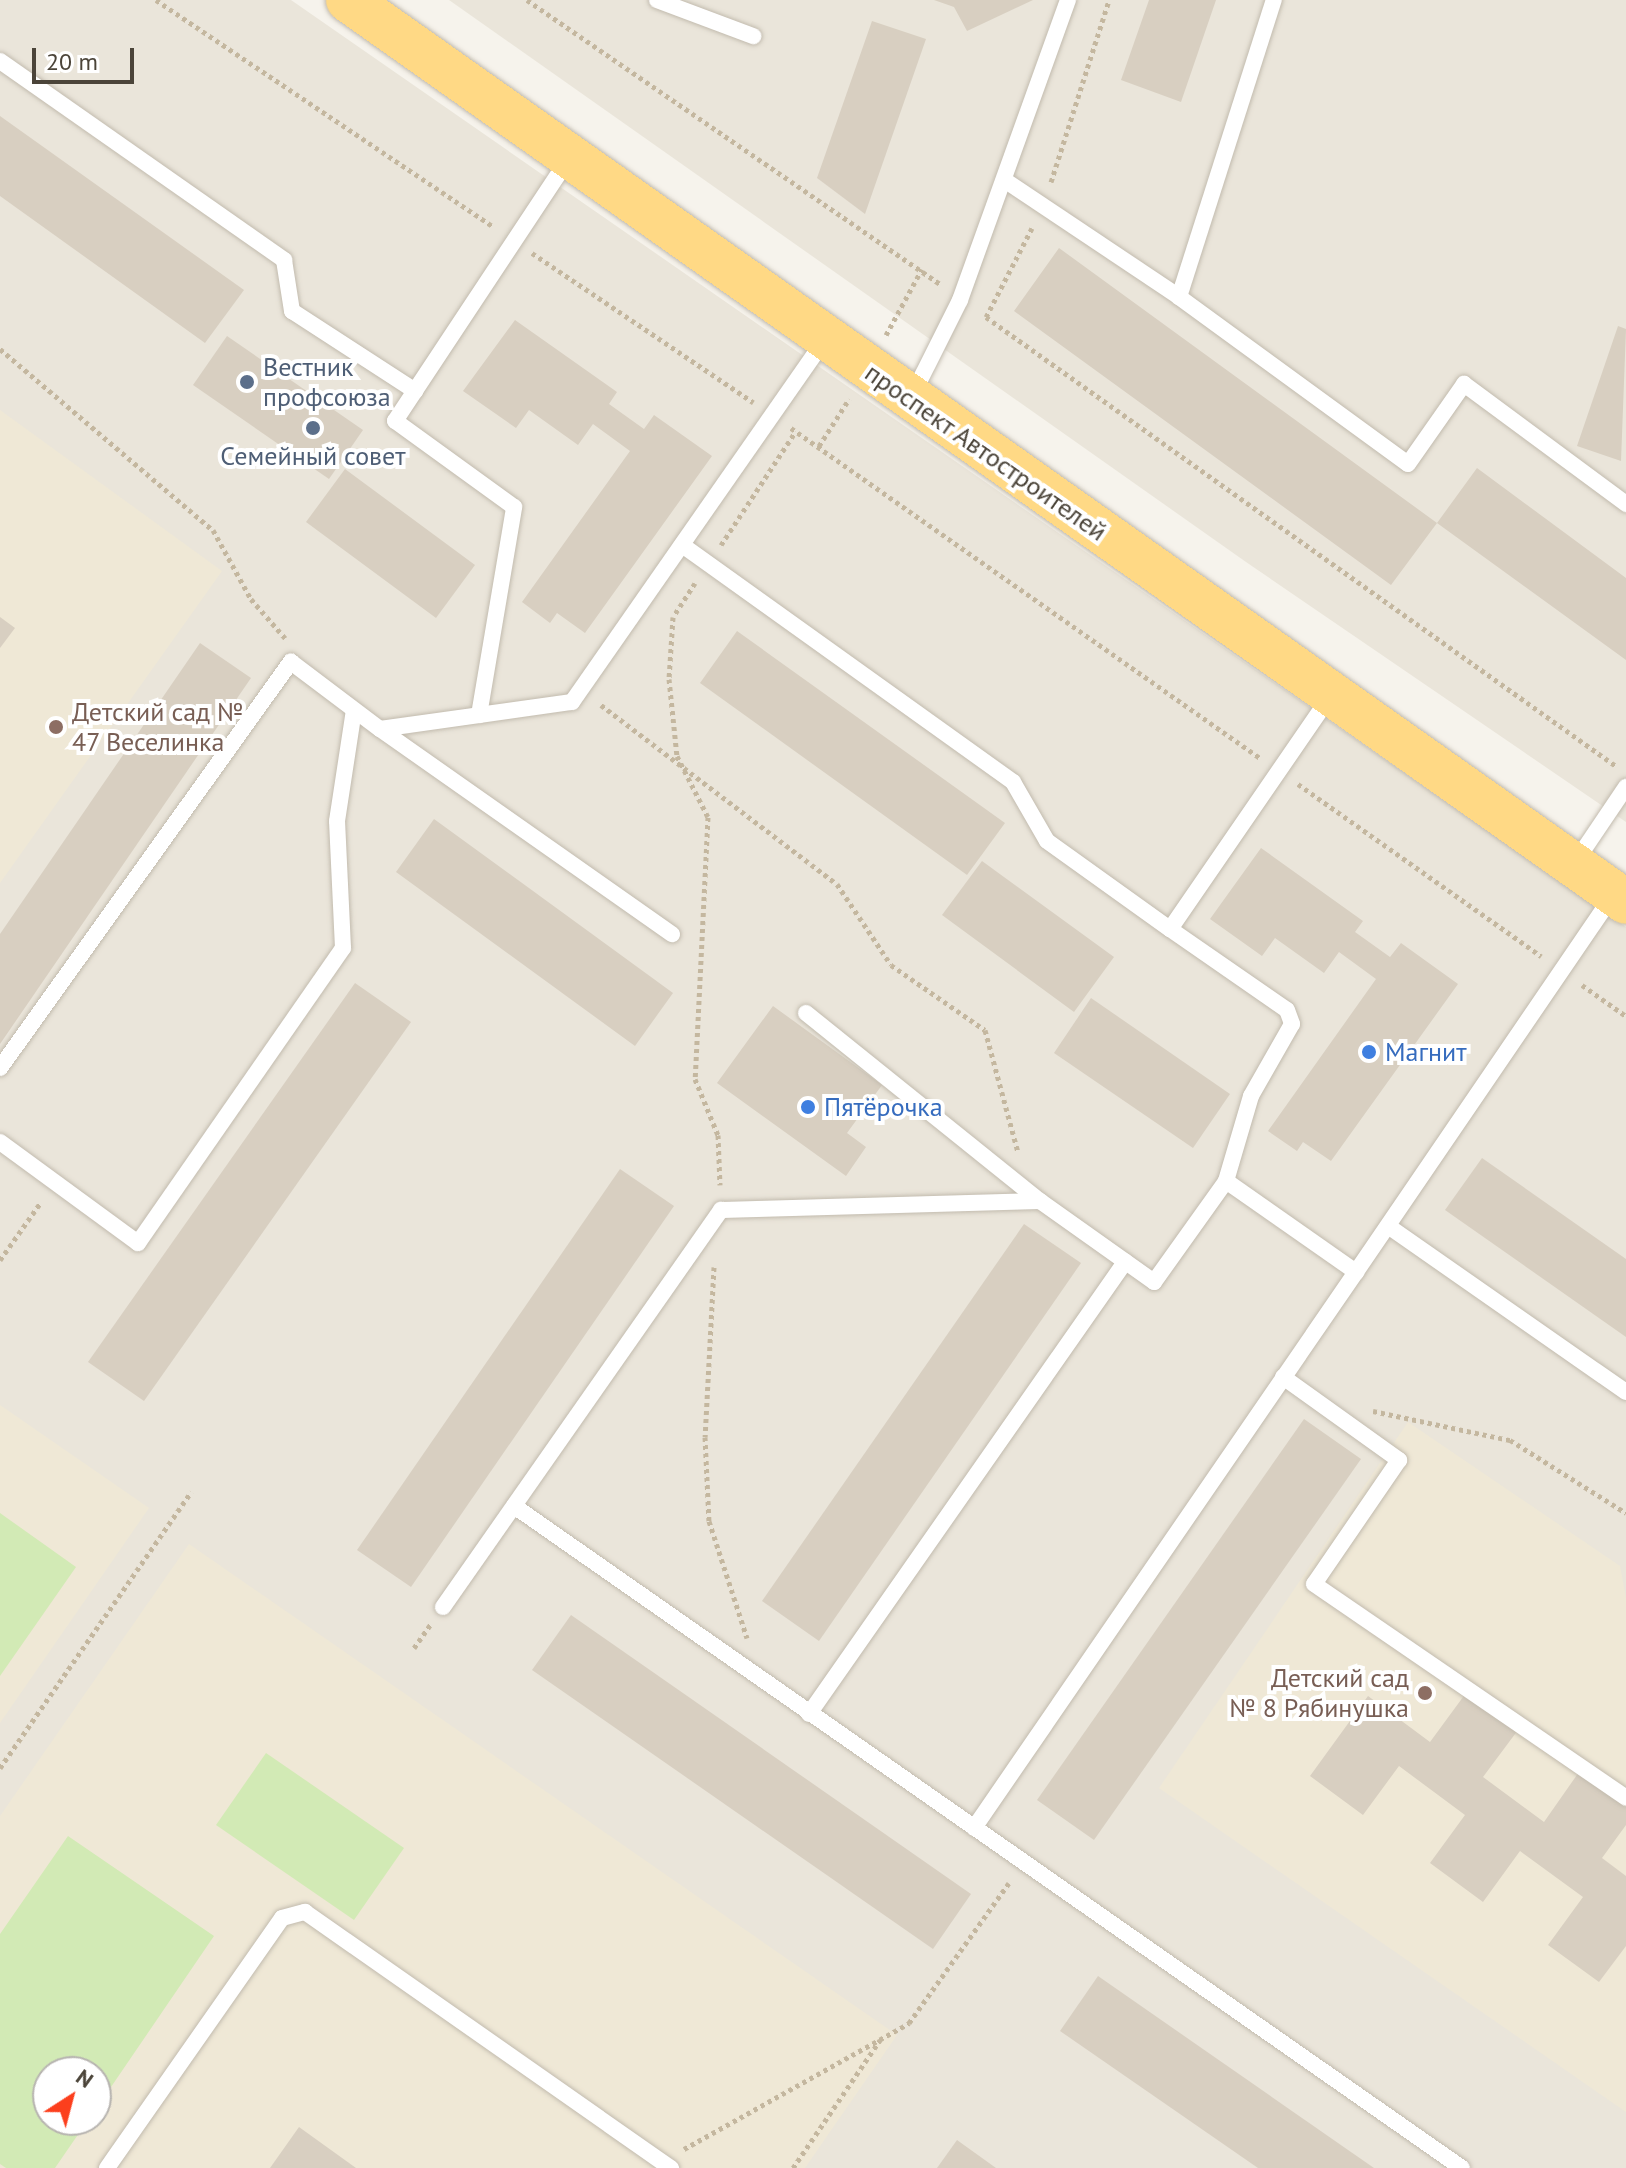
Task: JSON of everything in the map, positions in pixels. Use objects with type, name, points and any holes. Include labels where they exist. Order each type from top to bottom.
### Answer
[{"type":"highway","name":"проспект Автостроителей","points":[[348,0],[568,160],[1620,897]]},
{"type":"lane","points":[[657,0],[753,36]]},
{"type":"lane","points":[[911,399],[960,300],[1006,181],[1068,0]]},
{"type":"lane","points":[[1179,297],[1274,0]]},
{"type":"lane","points":[[0,61],[284,260],[292,311],[415,391]]},
{"type":"lane","points":[[479,715],[514,507],[395,421],[568,160]]},
{"type":"lane","points":[[1006,181],[1179,297],[1408,464],[1464,384],[1626,504]]},
{"type":"lane","points":[[380,729],[572,702],[825,340]]},
{"type":"lane","points":[[682,545],[1013,782],[1047,841],[1287,1010],[1292,1024],[1251,1096],[1226,1181],[1154,1282],[1023,1189],[806,1013]]},
{"type":"lane","points":[[0,1068],[291,662],[380,729],[672,934]]},
{"type":"lane","points":[[1170,929],[1332,693]]},
{"type":"lane","points":[[0,1142],[138,1243],[343,948],[337,821],[354,710]]},
{"type":"lane","points":[[1573,866],[1626,787]]},
{"type":"lane","points":[[974,1828],[1562,971],[1620,897]]},
{"type":"lane","points":[[1226,1181],[1356,1272]]},
{"type":"lane","points":[[443,1607],[721,1210],[1040,1201]]},
{"type":"lane","points":[[1388,1226],[1626,1392]]},
{"type":"lane","points":[[809,1714],[1125,1262]]},
{"type":"lane","points":[[1283,1377],[1399,1460],[1314,1584],[1626,1798]]},
{"type":"lane","points":[[514,1506],[1462,2168]]},
{"type":"lane","points":[[107,2168],[282,1918],[305,1912],[666,2165]]},
{"type":"path","points":[[156,0],[773,415],[1626,1016]]},
{"type":"path","points":[[527,0],[986,317],[1626,773]]},
{"type":"path","points":[[986,317],[1044,205],[1109,0]]},
{"type":"path","points":[[0,349],[213,530],[251,599],[291,646]]},
{"type":"path","points":[[766,1683],[709,1521],[709,1305],[721,1210],[718,1135],[695,1079],[708,817],[677,756],[669,679],[673,617],[703,559],[723,541],[796,431]]},
{"type":"path","points":[[703,559],[723,541]]},
{"type":"path","points":[[600,689],[602,712],[837,884],[891,965],[985,1030],[1014,1115],[1023,1189]]},
{"type":"path","points":[[0,1260],[55,1182]]},
{"type":"path","points":[[1346,1422],[1380,1408],[1510,1440],[1626,1513]]},
{"type":"path","points":[[0,1768],[191,1492]]},
{"type":"path","points":[[666,2165],[909,2023],[1024,1862]]},
{"type":"path","points":[[793,2168],[881,2039]]},
{"type":"shaded area","points":[[0,0],[291,0],[1626,927],[1626,2168],[0,2168]]},
{"type":"shaded area","points":[[449,0],[1626,0],[1626,822],[1246,562]]},
{"type":"shaded area","name":"Детский сад № 47 Веселинка","points":[[0,410],[222,571],[0,883]]},
{"type":"shaded area","points":[[0,1405],[149,1508],[0,1723]]},
{"type":"shaded area","name":"Детский сад № 8 Рябинушка","points":[[1408,1422],[1620,1566],[1626,1598],[1626,2112],[1159,1788]]},
{"type":"shaded area","points":[[189,1544],[897,2035],[805,2168],[0,2168],[0,1816]]},
{"type":"green space","points":[[0,1513],[76,1567],[0,1676]]},
{"type":"green space","points":[[266,1753],[404,1848],[354,1920],[216,1825]]},
{"type":"green space","points":[[68,1836],[214,1936],[112,2086],[112,2056],[32,2056],[32,2136],[77,2136],[55,2168],[6,2168],[0,2164],[0,1934]]},
{"type":"building","points":[[934,0],[1033,0],[967,31],[954,7]]},
{"type":"building","points":[[1149,0],[1216,0],[1181,102],[1121,80]]},
{"type":"building","points":[[872,21],[926,39],[865,214],[817,178]]},
{"type":"building","points":[[0,116],[244,290],[205,343],[0,196]]},
{"type":"building","points":[[1059,248],[1437,523],[1391,585],[1014,311]]},
{"type":"building","points":[[515,320],[617,392],[609,404],[644,429],[654,415],[712,456],[585,633],[557,613],[550,623],[522,602],[630,451],[593,424],[578,445],[529,410],[516,428],[463,391]]},
{"type":"building","points":[[1618,326],[1626,329],[1621,461],[1577,446]]},
{"type":"building","points":[[227,336],[363,430],[329,479],[193,385]]},
{"type":"building","points":[[1477,468],[1626,578],[1626,660],[1437,523]]},
{"type":"building","points":[[345,469],[475,565],[436,618],[306,522]]},
{"type":"building","points":[[0,617],[15,628],[0,648]]},
{"type":"building","points":[[737,631],[1005,823],[967,875],[700,683]]},
{"type":"building","points":[[200,643],[251,678],[0,1044],[0,934]]},
{"type":"building","points":[[434,819],[673,993],[635,1046],[396,872]]},
{"type":"building","points":[[1261,848],[1363,921],[1355,932],[1390,957],[1401,943],[1458,984],[1331,1161],[1303,1142],[1297,1151],[1268,1131],[1376,979],[1339,952],[1324,973],[1275,938],[1262,956],[1210,919]]},
{"type":"building","points":[[982,861],[1114,957],[1074,1012],[942,915]]},
{"type":"building","points":[[355,983],[411,1022],[144,1401],[88,1362]]},
{"type":"building","points":[[1091,998],[1230,1094],[1193,1148],[1054,1053]]},
{"type":"building","points":[[773,1006],[882,1085],[847,1133],[866,1147],[846,1176],[717,1083]]},
{"type":"building","points":[[1482,1158],[1626,1259],[1626,1337],[1445,1210]]},
{"type":"building","points":[[620,1169],[674,1206],[411,1587],[357,1550]]},
{"type":"building","points":[[1024,1224],[1081,1263],[819,1641],[762,1601]]},
{"type":"building","points":[[1304,1419],[1361,1459],[1094,1840],[1037,1800]]},
{"type":"building","points":[[571,1615],[971,1894],[933,1949],[532,1670]]},
{"type":"building","points":[[1466,1693],[1518,1730],[1483,1777],[1544,1822],[1579,1772],[1626,1807],[1626,1825],[1602,1858],[1626,1876],[1626,1946],[1599,1982],[1548,1945],[1583,1897],[1520,1851],[1483,1902],[1430,1863],[1465,1815],[1399,1766],[1363,1815],[1310,1776],[1368,1696],[1430,1742]]},
{"type":"building","points":[[1098,1976],[1374,2168],[1258,2168],[1060,2031]]},
{"type":"building","points":[[299,2127],[356,2168],[270,2168]]},
{"type":"building","points":[[957,2140],[996,2168],[937,2168]]},
{"type":"place","name":"Вестник профсоюза","points":[[247,382]]},
{"type":"place","name":"Семейный совет","points":[[313,428]]},
{"type":"place","name":"Детский сад № 47 Веселинка","points":[[56,727]]},
{"type":"place","name":"Магнит","points":[[1369,1052]]},
{"type":"place","name":"Пятёрочка","points":[[808,1107]]},
{"type":"place","name":"Детский сад № 8 Рябинушка","points":[[1425,1693]]}]
